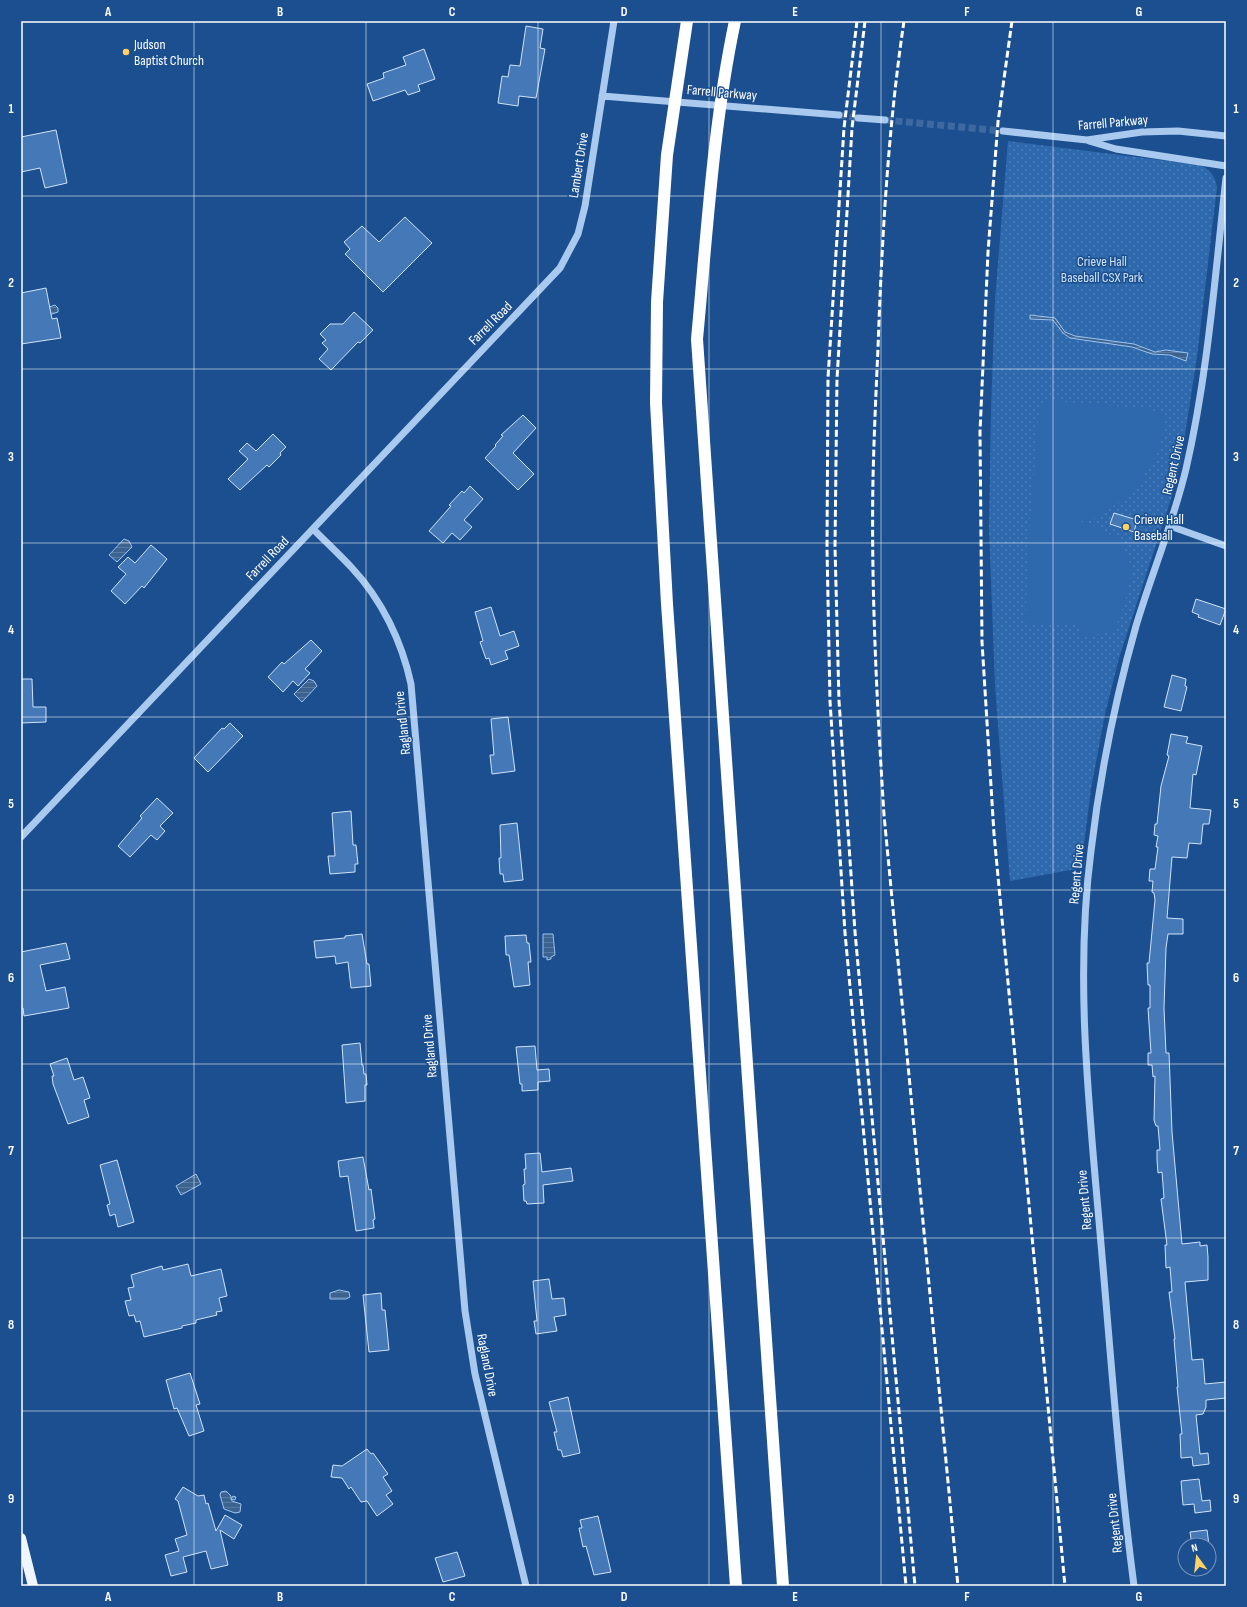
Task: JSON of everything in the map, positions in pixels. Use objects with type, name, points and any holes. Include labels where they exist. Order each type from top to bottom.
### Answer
[{"type":"highway","points":[[687,21],[667,155],[657,302],[656,403],[658,460],[736,1586]]},
{"type":"highway","points":[[735,21],[728,54],[714,159],[697,339],[783,1586]]},
{"type":"main road","points":[[21,1538],[33,1586]]},
{"type":"street","name":"Lambert Drive","points":[[532,299],[560,268],[578,234],[585,206],[614,21]]},
{"type":"street","name":"Farrell Parkway","points":[[602,96],[839,115]]},
{"type":"street","points":[[858,118],[885,120]]},
{"type":"street","name":"Farrell Parkway","points":[[1003,131],[1087,140],[1133,132],[1154,131],[1178,131],[1226,136]]},
{"type":"street","points":[[1087,140],[1116,149],[1226,166]]},
{"type":"street","name":"Regent Drive","points":[[1134,1586],[1121,1463],[1092,1139],[1085,1022],[1084,936],[1090,854],[1110,733],[1136,626],[1170,526],[1186,469],[1197,415],[1209,330],[1226,178]]},
{"type":"street","name":"Farrell Road","points":[[21,837],[438,395],[532,299]]},
{"type":"street","points":[[1170,526],[1226,546]]},
{"type":"street","name":"Ragland Drive","points":[[313,529],[352,568],[381,608],[400,645],[411,684],[465,1311],[477,1380],[526,1586]]},
{"type":"green space","name":"Crieve Hall Baseball CSX Park","points":[[1008,141],[1200,165],[1212,173],[1217,187],[1197,357],[1181,461],[1171,499],[1119,658],[1105,714],[1091,789],[1081,868],[1010,881],[995,686],[989,529],[995,299]]},
{"type":"green space","points":[[1045,400],[1148,409],[1167,415],[1158,452],[1137,488],[1107,511],[1091,520],[1078,521],[1100,528],[1118,540],[1129,558],[1131,569],[1129,588],[1115,630],[1082,638],[1079,625],[1025,624],[1030,519],[1039,410],[1041,404]]},
{"type":"shaded area","points":[[55,305],[58,308],[58,312],[49,315],[49,307]]},
{"type":"shaded area","points":[[1030,315],[1055,318],[1065,332],[1075,336],[1134,344],[1155,352],[1166,350],[1188,353],[1186,361],[1170,355],[1152,354],[1132,347],[1070,338],[1063,333],[1053,320],[1030,319]]},
{"type":"shaded area","points":[[124,539],[129,541],[132,547],[117,562],[109,555]]},
{"type":"shaded area","points":[[309,679],[314,681],[317,686],[302,702],[294,694]]},
{"type":"shaded area","points":[[543,934],[553,934],[555,955],[551,957],[551,959],[547,960],[547,957],[543,957]]},
{"type":"shaded area","points":[[196,1174],[201,1184],[181,1195],[176,1186]]},
{"type":"shaded area","points":[[339,1290],[349,1292],[350,1297],[346,1299],[330,1299],[330,1293]]},
{"type":"shaded area","points":[[226,1491],[231,1496],[232,1501],[241,1504],[240,1512],[235,1513],[224,1509],[220,1495],[221,1492]]},
{"type":"shaded area","points":[[233,1496],[236,1497],[235,1500],[231,1499]]},
{"type":"building","points":[[526,26],[543,29],[540,48],[545,49],[536,98],[519,96],[518,106],[498,103],[502,76],[508,77],[510,65],[520,66]]},
{"type":"building","points":[[424,49],[435,79],[418,85],[420,91],[408,95],[405,90],[373,101],[367,84],[384,78],[383,73],[406,65],[403,57]]},
{"type":"building","points":[[56,130],[67,183],[45,188],[40,168],[21,172],[21,137]]},
{"type":"building","points":[[405,217],[432,243],[383,292],[345,254],[350,249],[344,242],[362,226],[379,242]]},
{"type":"building","points":[[46,288],[52,319],[57,318],[61,338],[21,344],[21,293]]},
{"type":"building","points":[[354,312],[373,330],[360,343],[358,342],[331,370],[319,359],[328,349],[322,343],[326,340],[320,334],[330,324],[343,324]]},
{"type":"building","points":[[523,415],[536,428],[513,453],[534,474],[518,490],[485,458],[503,436],[501,435]]},
{"type":"building","points":[[273,434],[286,447],[280,453],[281,455],[269,467],[267,465],[240,490],[228,479],[248,459],[239,451],[247,443],[256,451]]},
{"type":"building","points":[[470,486],[483,499],[464,520],[472,527],[460,540],[452,533],[443,543],[429,531],[451,506],[449,505],[462,491],[464,493]]},
{"type":"building","name":"Crieve Hall Baseball","points":[[1114,513],[1137,520],[1134,532],[1110,524]]},
{"type":"building","points":[[151,545],[167,559],[144,588],[142,586],[125,604],[111,591],[126,574],[118,567],[128,557],[135,563]]},
{"type":"building","points":[[1196,599],[1226,609],[1220,625],[1198,617],[1199,615],[1192,612]]},
{"type":"building","points":[[491,607],[500,636],[514,631],[519,646],[505,651],[508,659],[491,665],[489,658],[486,659],[480,642],[483,641],[475,612]]},
{"type":"building","points":[[311,640],[322,651],[305,669],[310,673],[298,686],[293,681],[283,692],[268,677],[282,662],[284,664]]},
{"type":"building","points":[[1172,675],[1186,679],[1185,686],[1187,687],[1181,711],[1164,707]]},
{"type":"building","points":[[21,679],[32,679],[33,707],[46,707],[46,722],[21,723]]},
{"type":"building","points":[[508,717],[515,771],[492,774],[490,755],[494,755],[491,719]]},
{"type":"building","points":[[230,723],[243,736],[208,772],[194,758],[222,728],[224,729]]},
{"type":"building","points":[[1171,734],[1188,737],[1186,743],[1202,746],[1196,775],[1193,774],[1190,808],[1211,810],[1209,824],[1203,824],[1201,844],[1189,843],[1187,858],[1172,857],[1167,918],[1183,919],[1183,934],[1168,934],[1166,948],[1164,1008],[1166,1053],[1169,1053],[1172,1132],[1182,1244],[1200,1242],[1200,1246],[1207,1245],[1208,1257],[1208,1280],[1185,1282],[1192,1360],[1203,1359],[1205,1384],[1226,1382],[1226,1398],[1206,1400],[1206,1407],[1203,1414],[1196,1415],[1200,1454],[1208,1453],[1209,1464],[1193,1466],[1192,1457],[1181,1458],[1180,1434],[1182,1434],[1177,1387],[1175,1339],[1169,1292],[1172,1292],[1170,1267],[1166,1268],[1165,1245],[1167,1245],[1161,1199],[1164,1198],[1162,1172],[1158,1173],[1157,1150],[1160,1150],[1158,1126],[1156,1126],[1154,1120],[1155,1076],[1153,1077],[1152,1065],[1148,1065],[1148,1053],[1151,1053],[1148,1008],[1150,1008],[1150,985],[1148,985],[1147,963],[1149,963],[1155,900],[1154,893],[1152,892],[1153,881],[1149,881],[1150,869],[1155,869],[1158,836],[1154,835],[1155,824],[1157,824],[1161,786],[1169,756],[1167,755]]},
{"type":"building","points":[[157,798],[173,813],[160,826],[165,831],[157,840],[151,835],[130,857],[118,846],[142,818],[140,816]]},
{"type":"building","points":[[351,811],[353,845],[356,845],[358,864],[355,864],[355,872],[330,874],[328,856],[335,856],[332,813]]},
{"type":"building","points":[[517,823],[523,880],[504,882],[503,874],[500,874],[500,825]]},
{"type":"building","points":[[362,934],[367,964],[369,964],[371,986],[351,988],[348,962],[336,964],[335,956],[316,958],[314,941],[345,938],[345,936]]},
{"type":"building","points":[[526,935],[527,943],[529,943],[531,962],[528,962],[530,985],[514,987],[509,955],[506,955],[505,936]]},
{"type":"building","points":[[66,943],[70,959],[40,965],[46,991],[65,987],[69,1008],[24,1016],[23,1008],[21,1008],[21,952]]},
{"type":"building","points":[[360,1043],[362,1065],[364,1074],[366,1074],[367,1085],[365,1085],[365,1101],[346,1103],[342,1045]]},
{"type":"building","points":[[535,1046],[537,1070],[549,1069],[550,1081],[538,1082],[538,1090],[522,1091],[516,1047]]},
{"type":"building","points":[[67,1058],[74,1080],[83,1077],[90,1098],[84,1100],[89,1117],[68,1124],[53,1084],[52,1076],[54,1076],[50,1064]]},
{"type":"building","points":[[540,1153],[542,1172],[571,1168],[573,1181],[543,1185],[544,1203],[527,1204],[526,1201],[524,1201],[523,1185],[525,1184],[524,1169],[526,1169],[525,1154]]},
{"type":"building","points":[[363,1157],[369,1190],[371,1189],[375,1219],[373,1220],[374,1228],[356,1231],[348,1176],[340,1177],[338,1161]]},
{"type":"building","points":[[117,1160],[134,1222],[118,1227],[115,1214],[110,1216],[107,1205],[110,1204],[100,1165]]},
{"type":"building","points":[[188,1264],[191,1276],[221,1269],[227,1296],[219,1298],[222,1311],[216,1312],[217,1315],[196,1320],[196,1323],[182,1326],[182,1328],[144,1337],[140,1321],[136,1322],[134,1315],[129,1316],[125,1301],[131,1300],[128,1288],[134,1287],[131,1275],[162,1266],[163,1270]]},
{"type":"building","points":[[549,1279],[552,1299],[564,1298],[566,1315],[554,1317],[557,1331],[536,1334],[534,1321],[537,1321],[533,1281]]},
{"type":"building","points":[[381,1293],[382,1310],[385,1310],[389,1350],[369,1352],[363,1295]]},
{"type":"building","points":[[190,1373],[200,1404],[196,1405],[204,1431],[189,1436],[177,1408],[174,1409],[166,1380]]},
{"type":"building","points":[[568,1397],[580,1453],[563,1457],[561,1450],[558,1450],[554,1432],[557,1432],[549,1402]]},
{"type":"building","points":[[367,1449],[371,1454],[373,1453],[388,1474],[383,1477],[392,1491],[386,1495],[393,1504],[377,1516],[367,1501],[361,1502],[351,1487],[349,1489],[342,1478],[331,1477],[333,1465],[342,1466]]},
{"type":"building","points":[[1199,1479],[1202,1501],[1210,1500],[1211,1511],[1195,1513],[1194,1504],[1183,1505],[1181,1481]]},
{"type":"building","points":[[183,1487],[198,1496],[204,1495],[206,1504],[208,1503],[216,1531],[225,1515],[242,1525],[234,1539],[220,1530],[228,1565],[211,1569],[206,1551],[183,1557],[187,1572],[171,1576],[165,1555],[179,1551],[175,1539],[187,1535],[178,1501],[175,1499]]},
{"type":"building","points":[[598,1516],[611,1572],[594,1575],[586,1546],[583,1547],[579,1528],[582,1528],[580,1520]]},
{"type":"building","points":[[1207,1530],[1208,1537],[1191,1537],[1190,1532]]},
{"type":"building","points":[[457,1552],[465,1576],[443,1582],[435,1558]]},
{"type":"tunnel","points":[[839,115],[858,118]]},
{"type":"tunnel","points":[[885,120],[1003,131]]},
{"type":"railway","points":[[857,21],[844,128],[828,378],[827,548],[830,701],[845,933],[906,1586]]},
{"type":"railway","points":[[865,21],[852,128],[837,379],[835,547],[839,701],[855,932],[915,1586]]},
{"type":"railway","points":[[904,21],[898,62],[886,184],[875,414],[873,479],[875,647],[884,815],[958,1586]]},
{"type":"railway","points":[[1012,21],[998,122],[988,252],[980,432],[982,642],[994,834],[1065,1586]]},
{"type":"place","name":"Judson Baptist Church","points":[[126,52]]},
{"type":"place","name":"Crieve Hall Baseball","points":[[1126,527]]}]
